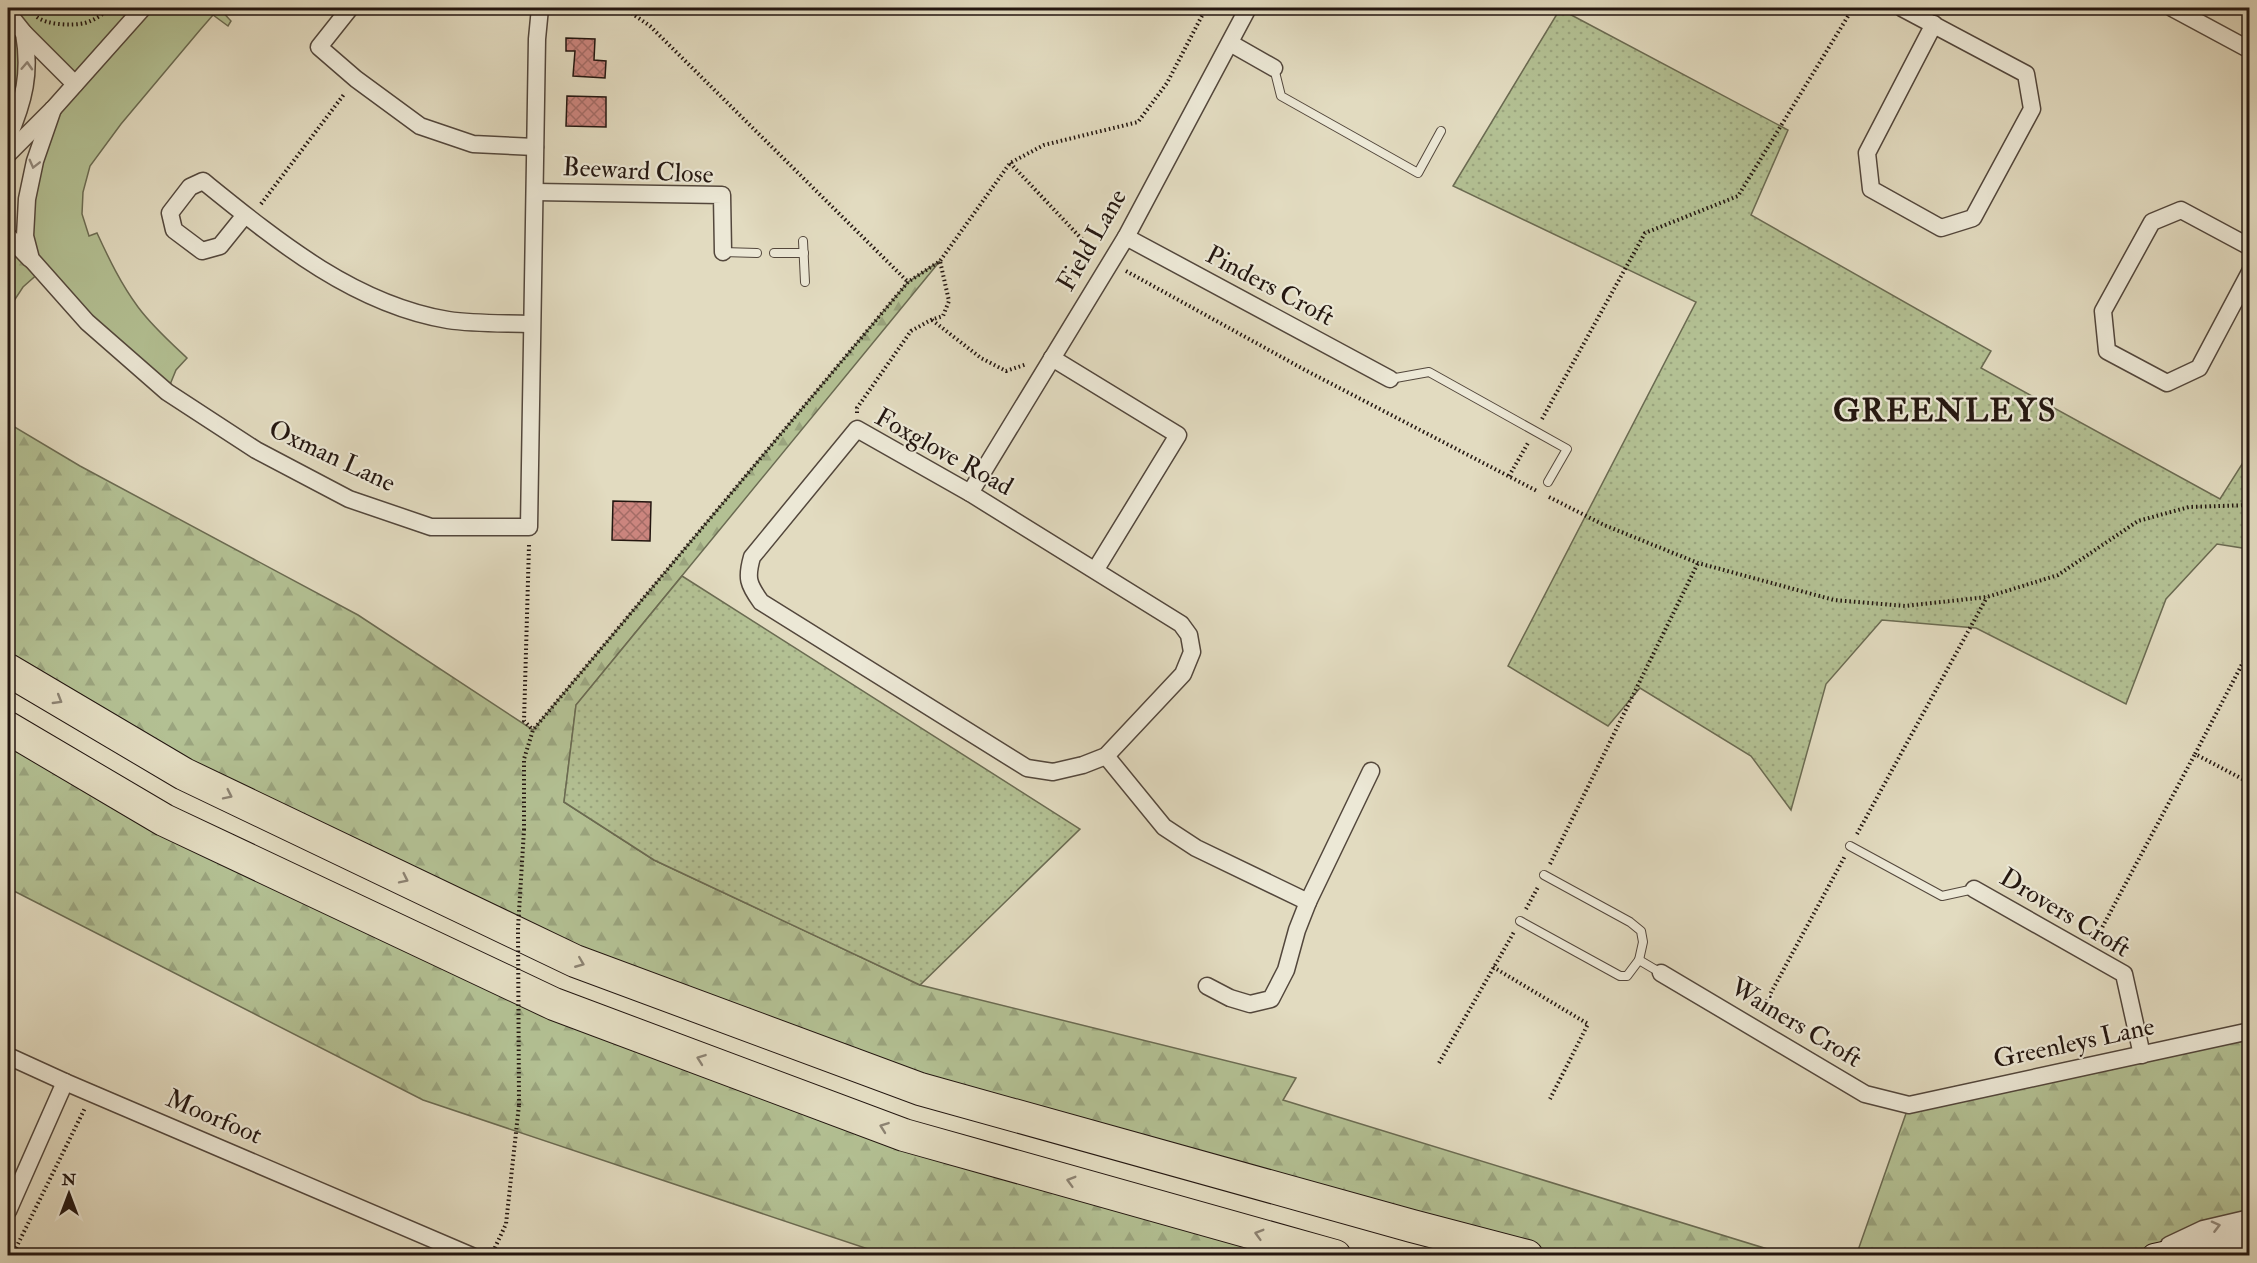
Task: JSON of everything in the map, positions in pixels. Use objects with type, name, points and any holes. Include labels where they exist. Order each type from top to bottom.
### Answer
[{"type":"highway","points":[[8,670],[184,774],[575,961],[920,1089],[1527,1256]]},
{"type":"highway","points":[[8,728],[164,820],[554,1004],[904,1135],[1335,1256]]},
{"type":"street","points":[[8,154],[53,109],[143,8]]},
{"type":"street","points":[[350,8],[319,47],[356,79],[420,126],[472,144],[535,147]]},
{"type":"street","points":[[529,527],[537,39],[540,8]]},
{"type":"street","name":"Field Lane","points":[[970,493],[1125,237],[1248,8]]},
{"type":"street","points":[[1902,8],[1934,24],[2026,74],[2032,109],[1973,218],[1941,228],[1871,189],[1867,153],[1934,24]]},
{"type":"street","points":[[2172,8],[2250,50]]},
{"type":"street","points":[[10,15],[24,33],[75,84]]},
{"type":"street","points":[[8,138],[26,91],[27,52],[24,33]]},
{"type":"street","points":[[1230,43],[1274,68]]},
{"type":"street","points":[[31,259],[26,236],[27,199],[35,162],[53,109]]},
{"type":"street","points":[[247,217],[220,246],[202,251],[174,230],[170,213],[190,187],[203,181],[247,217],[329,275],[392,306],[449,320],[531,324]]},
{"type":"street","name":"Beeward Close","points":[[534,192],[723,195],[723,252]]},
{"type":"street","points":[[2250,247],[2181,210],[2152,222],[2103,311],[2107,351],[2167,383],[2199,368],[2250,272]]},
{"type":"street","name":"Oxman Lane","points":[[8,236],[87,322],[167,392],[256,450],[349,499],[431,526],[529,527]]},
{"type":"street","name":"Pinders Croft","points":[[1125,237],[1390,379]]},
{"type":"street","points":[[1052,358],[1178,435],[1096,569]]},
{"type":"street","name":"Foxglove Road","points":[[857,429],[970,493],[1096,569],[1181,624],[1189,635],[1192,652],[1183,674],[1106,756],[1083,765],[1053,772],[1027,768],[761,602],[751,588],[747,574],[752,556],[857,429]]},
{"type":"street","points":[[1106,756],[1164,827],[1196,848],[1308,902]]},
{"type":"street","points":[[1207,987],[1230,998],[1251,1004],[1271,999],[1286,970],[1297,930],[1308,902],[1371,771]]},
{"type":"street","name":"Drovers Croft","points":[[1974,889],[2124,974],[2142,1055]]},
{"type":"street","name":"Wainers Croft","points":[[1661,973],[1865,1094],[1909,1105]]},
{"type":"street","name":"Greenleys Lane","points":[[1909,1105],[2250,1030]]},
{"type":"street","name":"Moorfoot","points":[[8,1056],[472,1256]]},
{"type":"street","points":[[8,1210],[65,1082]]},
{"type":"street","points":[[2146,1256],[2203,1229],[2250,1218]]},
{"type":"street","points":[[2154,1256],[2250,1235]]},
{"type":"lane","points":[[1274,68],[1281,96],[1418,173],[1441,131]]},
{"type":"lane","points":[[803,241],[805,282]]},
{"type":"lane","points":[[723,252],[757,253]]},
{"type":"lane","points":[[774,253],[804,253]]},
{"type":"lane","points":[[1390,379],[1429,372],[1567,449],[1548,482]]},
{"type":"lane","points":[[1850,846],[1942,896],[1974,889]]},
{"type":"lane","points":[[1520,921],[1620,976],[1627,976],[1639,960],[1643,942],[1641,931],[1630,922],[1544,875]]},
{"type":"lane","points":[[1639,960],[1661,973]]},
{"type":"path","points":[[10,15],[23,8],[41,20],[84,23],[103,15],[110,8]]},
{"type":"path","points":[[624,8],[650,26],[908,282]]},
{"type":"path","points":[[491,1256],[506,1224],[519,1105],[518,928],[524,830],[525,759],[533,730],[908,282],[940,261],[1010,163],[1044,145],[1138,122],[1167,83],[1206,8]]},
{"type":"path","points":[[1509,476],[1645,233],[1738,196],[1852,8]]},
{"type":"path","points":[[247,217],[356,79]]},
{"type":"path","points":[[1010,163],[1094,254],[1316,376],[1604,525],[1698,563],[1834,600],[1905,606],[1987,597],[2058,575],[2138,521],[2189,507],[2248,505],[2250,495]]},
{"type":"path","points":[[857,429],[857,408],[911,331],[943,316],[949,301],[940,261]]},
{"type":"path","points":[[931,320],[981,358],[1006,371],[1052,358]]},
{"type":"path","points":[[529,527],[524,721],[533,730]]},
{"type":"path","points":[[1439,1064],[1544,875],[1698,563]]},
{"type":"path","points":[[1752,1027],[1987,597]]},
{"type":"path","points":[[2088,953],[2250,649]]},
{"type":"path","points":[[2195,754],[2250,783]]},
{"type":"path","points":[[1493,968],[1588,1024],[1550,1099]]},
{"type":"path","points":[[12,1256],[85,1107],[91,1106]]},
{"type":"path","points":[[494,1248],[496,1256]]},
{"type":"green space","points":[[24,8],[219,8],[231,21],[228,26],[213,15],[200,30],[121,124],[90,166],[83,192],[82,214],[89,236],[97,233],[111,262],[138,307],[187,358],[176,370],[167,392],[31,259],[35,162],[75,85],[12,18]]},
{"type":"green space","points":[[1560,9],[1788,130],[1751,215],[1991,351],[1981,368],[2220,499],[2249,453],[2249,549],[2217,544],[2166,599],[2126,704],[1976,628],[1882,620],[1826,684],[1791,810],[1751,756],[1640,688],[1608,726],[1508,666],[1696,302],[1453,186]]},
{"type":"green space","points":[[8,22],[27,52],[8,138]]},
{"type":"green space","points":[[8,236],[41,271],[23,287],[8,310]]},
{"type":"green space","points":[[940,261],[576,705],[564,802],[654,860],[920,985],[1296,1078],[1283,1100],[1787,1255],[1527,1255],[920,1089],[575,961],[8,670],[8,423],[80,466],[358,615],[533,730],[908,282]]},
{"type":"green space","points":[[682,576],[1080,829],[920,985],[654,860],[564,802],[576,705]]},
{"type":"green space","points":[[8,728],[554,1004],[904,1135],[1335,1255],[886,1255],[423,1100],[8,888]]},
{"type":"green space","points":[[2249,1031],[2249,1218],[2146,1255],[1856,1256],[1909,1105]]},
{"type":"building","points":[[566,38],[595,39],[594,60],[606,61],[605,78],[573,76],[575,51],[566,51]]},
{"type":"building","points":[[567,96],[606,97],[606,127],[566,126]]},
{"type":"building","points":[[613,501],[651,502],[650,541],[612,540]]},
{"type":"district","name":"GREENLEYS","points":[[1945,411]]}]
